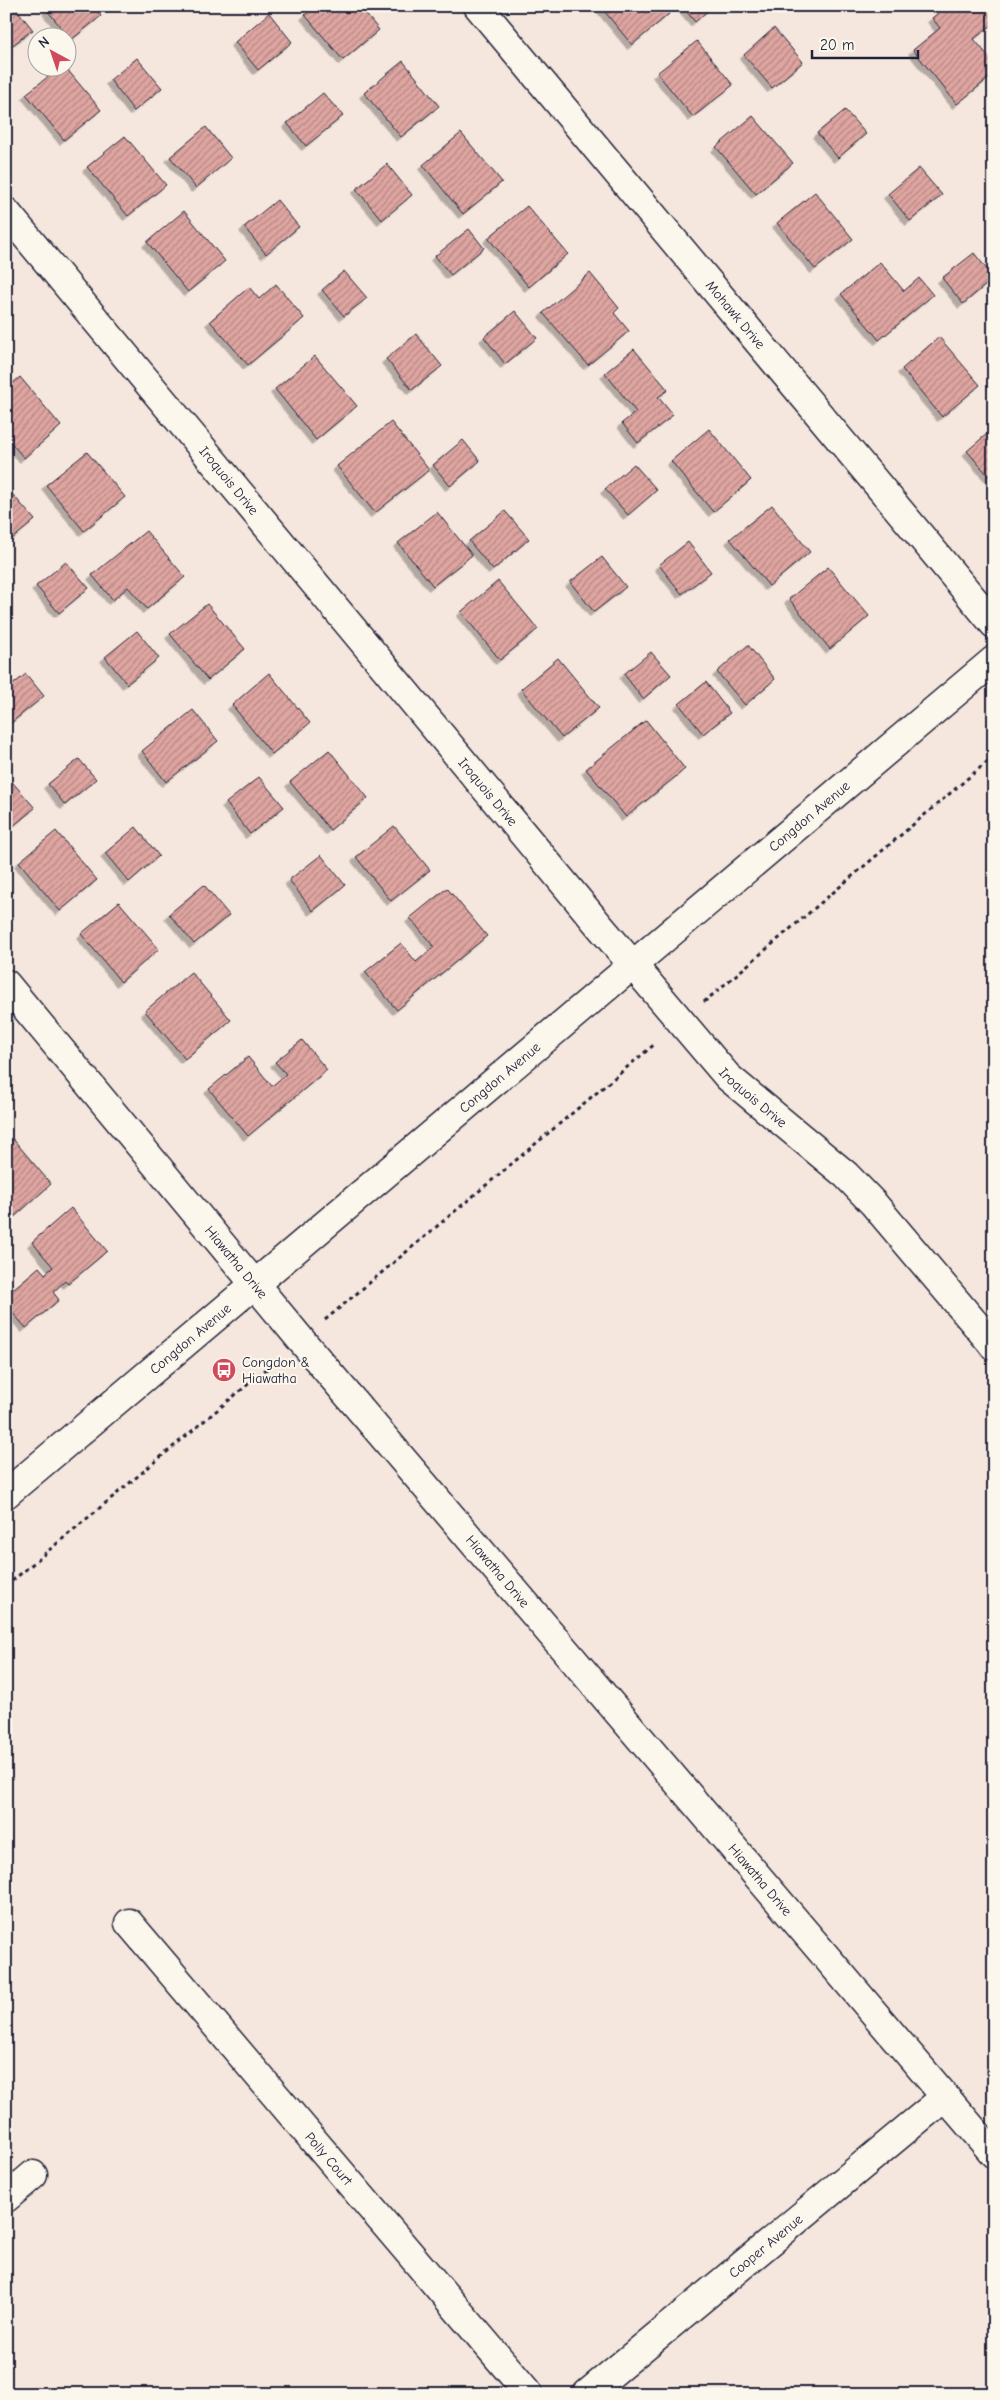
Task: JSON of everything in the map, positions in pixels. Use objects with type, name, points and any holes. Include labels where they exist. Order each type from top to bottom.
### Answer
[{"type":"street","name":"Mohawk Drive","points":[[478,6],[994,624]]},
{"type":"street","name":"Iroquois Drive","points":[[6,212],[633,965],[728,1076],[846,1175],[874,1203],[994,1346]]},
{"type":"street","name":"Congdon Avenue","points":[[6,1494],[994,660]]},
{"type":"street","name":"Hiawatha Drive","points":[[6,984],[314,1355],[994,2154]]},
{"type":"street","name":"Polly Court","points":[[129,1923],[529,2394]]},
{"type":"street","name":"Cooper Avenue","points":[[587,2394],[945,2097]]},
{"type":"street","points":[[6,2198],[33,2175]]},
{"type":"path","points":[[701,1005],[994,756]]},
{"type":"path","points":[[328,1317],[656,1042]]},
{"type":"path","points":[[6,1586],[269,1366]]},
{"type":"building","points":[[6,6],[14,6],[31,28],[28,28],[28,34],[6,50]]},
{"type":"building","points":[[52,6],[93,6],[101,16],[78,34],[78,28],[61,28],[47,10]]},
{"type":"building","points":[[315,6],[359,6],[379,30],[343,60],[305,15]]},
{"type":"building","points":[[600,6],[663,6],[669,14],[632,45]]},
{"type":"building","points":[[682,6],[713,6],[695,22]]},
{"type":"building","points":[[947,6],[994,6],[994,23],[974,39],[994,63],[994,74],[957,104],[913,50],[940,28],[932,18]]},
{"type":"building","points":[[269,13],[292,42],[258,70],[235,42]]},
{"type":"building","points":[[774,28],[803,62],[772,88],[744,55]]},
{"type":"building","points":[[697,41],[733,85],[693,117],[657,73]]},
{"type":"building","points":[[137,58],[162,88],[134,111],[110,80]]},
{"type":"building","points":[[403,61],[439,106],[401,137],[364,93]]},
{"type":"building","points":[[46,78],[74,78],[101,110],[64,140],[26,94]]},
{"type":"building","points":[[323,93],[343,116],[306,146],[287,123]]},
{"type":"building","points":[[845,110],[866,134],[838,158],[817,133]]},
{"type":"building","points":[[753,116],[793,163],[756,194],[716,147]]},
{"type":"building","points":[[206,127],[231,158],[196,188],[170,157]]},
{"type":"building","points":[[461,133],[502,182],[463,214],[423,165]]},
{"type":"building","points":[[125,136],[166,185],[128,216],[87,167]]},
{"type":"building","points":[[387,164],[412,195],[382,220],[356,189]]},
{"type":"building","points":[[919,168],[942,195],[910,221],[888,194]]},
{"type":"building","points":[[815,192],[853,239],[815,269],[777,223]]},
{"type":"building","points":[[277,200],[299,227],[266,254],[244,227]]},
{"type":"building","points":[[527,206],[568,254],[529,287],[488,238]]},
{"type":"building","points":[[184,211],[225,261],[188,292],[147,242]]},
{"type":"building","points":[[469,229],[484,248],[451,275],[435,256]]},
{"type":"building","points":[[974,253],[994,278],[963,304],[942,278]]},
{"type":"building","points":[[880,262],[904,291],[919,278],[933,295],[879,340],[841,294]]},
{"type":"building","points":[[344,271],[367,298],[344,316],[322,290]]},
{"type":"building","points":[[590,273],[619,308],[614,313],[629,331],[588,365],[543,313]]},
{"type":"building","points":[[276,284],[304,318],[248,365],[210,321],[249,287],[259,299]]},
{"type":"building","points":[[515,311],[537,338],[505,364],[484,337]]},
{"type":"building","points":[[416,334],[442,366],[412,390],[386,359]]},
{"type":"building","points":[[939,337],[980,385],[942,417],[902,369]]},
{"type":"building","points":[[634,349],[668,390],[658,397],[673,415],[638,443],[622,423],[636,412],[605,373]]},
{"type":"building","points":[[315,356],[357,406],[316,440],[275,389]]},
{"type":"building","points":[[20,377],[61,426],[24,458],[6,437],[6,389]]},
{"type":"building","points":[[391,422],[429,470],[375,513],[337,466]]},
{"type":"building","points":[[994,428],[994,482],[967,451]]},
{"type":"building","points":[[709,429],[751,480],[713,512],[671,461]]},
{"type":"building","points":[[463,440],[480,461],[450,486],[433,465]]},
{"type":"building","points":[[87,452],[125,497],[84,531],[46,485]]},
{"type":"building","points":[[634,464],[657,490],[628,515],[605,489]]},
{"type":"building","points":[[6,487],[35,520],[6,544]]},
{"type":"building","points":[[772,505],[810,552],[769,586],[730,539]]},
{"type":"building","points":[[505,511],[529,539],[493,570],[469,541]]},
{"type":"building","points":[[437,512],[472,555],[433,586],[398,543]]},
{"type":"building","points":[[146,531],[185,577],[147,609],[128,587],[113,600],[92,575]]},
{"type":"building","points":[[688,542],[711,572],[682,594],[659,565]]},
{"type":"building","points":[[602,557],[626,587],[594,612],[570,582]]},
{"type":"building","points":[[66,562],[89,588],[59,613],[36,586]]},
{"type":"building","points":[[828,567],[869,616],[830,649],[789,599]]},
{"type":"building","points":[[498,581],[538,629],[500,660],[461,612]]},
{"type":"building","points":[[207,604],[245,649],[208,680],[170,634]]},
{"type":"building","points":[[137,631],[159,658],[127,684],[105,657]]},
{"type":"building","points":[[748,645],[775,679],[745,705],[717,672]]},
{"type":"building","points":[[651,652],[671,675],[643,699],[624,674]]},
{"type":"building","points":[[558,658],[599,708],[562,738],[521,689]]},
{"type":"building","points":[[269,673],[310,723],[272,754],[232,705]]},
{"type":"building","points":[[26,674],[44,696],[11,723],[6,717],[6,690]]},
{"type":"building","points":[[706,682],[730,713],[703,734],[679,704]]},
{"type":"building","points":[[193,710],[218,741],[166,782],[142,751]]},
{"type":"building","points":[[646,720],[685,769],[626,817],[586,769]]},
{"type":"building","points":[[329,750],[368,798],[330,830],[290,782]]},
{"type":"building","points":[[79,759],[96,779],[65,805],[48,784]]},
{"type":"building","points":[[6,775],[35,808],[6,832]]},
{"type":"building","points":[[259,777],[284,807],[250,834],[226,803]]},
{"type":"building","points":[[394,826],[430,870],[391,901],[356,857]]},
{"type":"building","points":[[136,827],[159,856],[129,882],[105,853]]},
{"type":"building","points":[[56,831],[97,880],[60,911],[19,862]]},
{"type":"building","points":[[321,855],[345,885],[313,911],[289,880]]},
{"type":"building","points":[[204,885],[229,915],[194,944],[169,914]]},
{"type":"building","points":[[447,888],[487,936],[397,1010],[365,972],[401,943],[416,962],[434,947],[410,918]]},
{"type":"building","points":[[119,902],[159,949],[121,982],[81,934]]},
{"type":"building","points":[[191,972],[231,1020],[185,1059],[145,1011]]},
{"type":"building","points":[[302,1040],[327,1070],[248,1136],[209,1089],[248,1057],[272,1086],[286,1074],[275,1062]]},
{"type":"building","points":[[13,1139],[51,1184],[12,1219],[6,1213],[6,1145]]},
{"type":"building","points":[[71,1208],[107,1251],[68,1284],[65,1281],[53,1292],[59,1300],[26,1328],[6,1305],[6,1295],[39,1267],[45,1274],[53,1267],[32,1242]]},
{"type":"place","name":"Congdon & Hiawatha","points":[[224,1370]]}]
